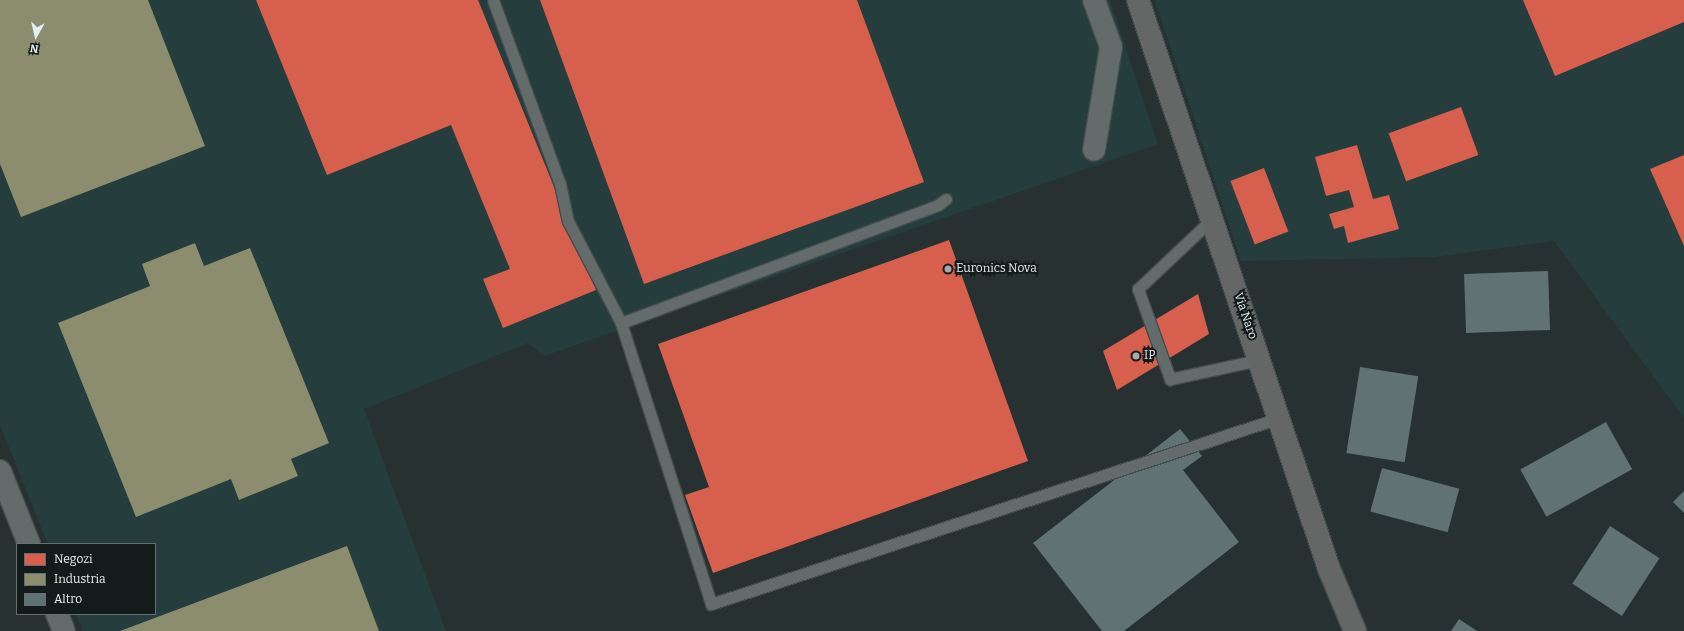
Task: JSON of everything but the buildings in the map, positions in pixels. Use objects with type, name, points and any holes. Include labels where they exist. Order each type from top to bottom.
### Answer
[{"type":"street","points":[[1094,0],[1111,47],[1094,150]]},
{"type":"street","name":"Via Naro","points":[[1138,0],[1329,569],[1355,631]]},
{"type":"street","points":[[0,471],[29,543]]},
{"type":"street","points":[[57,615],[64,631]]},
{"type":"lane","points":[[493,0],[560,184],[568,221],[621,323],[711,604],[1279,418]]},
{"type":"lane","points":[[621,323],[938,205],[946,198]]},
{"type":"lane","points":[[1212,219],[1138,289],[1170,379],[1259,360]]},
{"type":"shaded area","points":[[0,0],[1110,0],[1158,144],[544,356],[528,343],[364,409],[446,631],[83,631],[76,615],[156,615],[156,543],[48,543],[0,425]]},
{"type":"shaded area","points":[[1155,0],[1684,0],[1684,418],[1554,241],[1435,257],[1241,261]]},
{"type":"place","name":"Euronics Nova","points":[[948,269]]},
{"type":"place","name":"IP","points":[[1136,356]]}]
